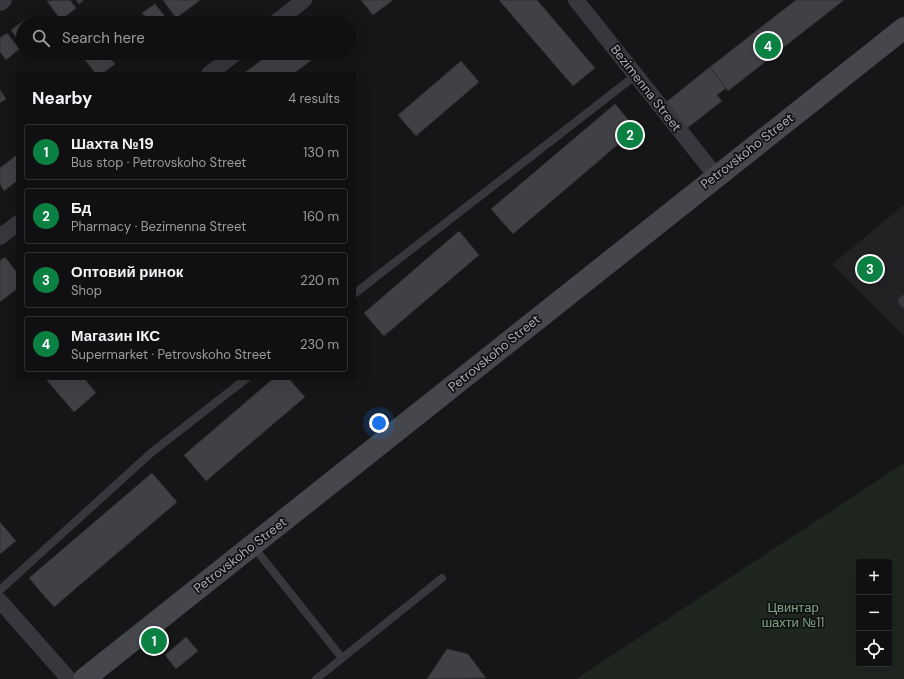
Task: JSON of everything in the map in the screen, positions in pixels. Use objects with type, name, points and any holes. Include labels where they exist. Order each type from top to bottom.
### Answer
[{"type":"main road","name":"Petrovskoho Street","points":[[84,679],[904,28]]},
{"type":"street","points":[[0,3],[4,0]]},
{"type":"street","points":[[284,16],[304,0]]},
{"type":"street","name":"Bezimenna Street","points":[[576,0],[716,176]]},
{"type":"street","points":[[212,72],[227,60]]},
{"type":"street","points":[[0,237],[16,225]]},
{"type":"street","points":[[0,601],[69,679]]},
{"type":"lane","points":[[356,292],[636,75]]},
{"type":"lane","points":[[904,299],[902,301],[904,304]]},
{"type":"lane","points":[[0,590],[152,452],[244,380]]},
{"type":"lane","points":[[252,545],[342,658]]},
{"type":"lane","points":[[316,679],[442,578]]},
{"type":"shaded area","points":[[904,205],[904,336],[832,264]]},
{"type":"green space","name":"Цвинтар шахти №11","points":[[904,463],[904,679],[576,679]]},
{"type":"building","points":[[70,0],[76,8],[66,16],[58,16],[47,1]]},
{"type":"building","points":[[76,0],[84,0],[79,4]]},
{"type":"building","points":[[163,0],[199,0],[179,16],[175,16]]},
{"type":"building","points":[[361,0],[393,0],[373,15]]},
{"type":"building","points":[[499,0],[537,0],[595,68],[573,86]]},
{"type":"building","points":[[796,0],[844,0],[728,91],[710,67]]},
{"type":"building","points":[[155,4],[164,16],[144,16],[142,13]]},
{"type":"building","points":[[16,26],[16,37],[11,30]]},
{"type":"building","points":[[7,33],[16,45],[16,52],[6,60],[0,52],[0,38]]},
{"type":"building","points":[[85,60],[112,60],[115,64],[105,72],[94,72]]},
{"type":"building","points":[[262,60],[312,60],[296,72],[246,72]]},
{"type":"building","points":[[461,61],[479,82],[416,136],[398,115]]},
{"type":"building","points":[[710,67],[726,88],[717,95],[722,101],[686,129],[665,103]]},
{"type":"building","points":[[0,90],[6,99],[0,103]]},
{"type":"building","points":[[615,104],[636,129],[513,234],[491,209]]},
{"type":"building","points":[[16,156],[16,182],[4,191],[0,184],[0,168]]},
{"type":"building","points":[[459,231],[479,255],[384,336],[364,313]]},
{"type":"building","points":[[5,257],[16,271],[16,290],[0,302],[0,261]]},
{"type":"building","points":[[47,380],[86,380],[96,393],[74,412]]},
{"type":"building","points":[[272,380],[290,380],[305,397],[206,481],[184,455]]},
{"type":"building","points":[[152,473],[177,502],[54,607],[29,578]]},
{"type":"building","points":[[0,522],[16,541],[0,554]]},
{"type":"building","points":[[186,637],[198,651],[176,669],[165,655]]},
{"type":"building","points":[[447,649],[468,654],[486,678],[427,679]]},
{"type":"place","name":"Магазин ІКС","points":[[768,46]]},
{"type":"place","name":"Бд","points":[[630,135]]},
{"type":"place","name":"Оптовий ринок","points":[[870,269]]},
{"type":"place","name":"Шахта №19","points":[[154,641]]}]
